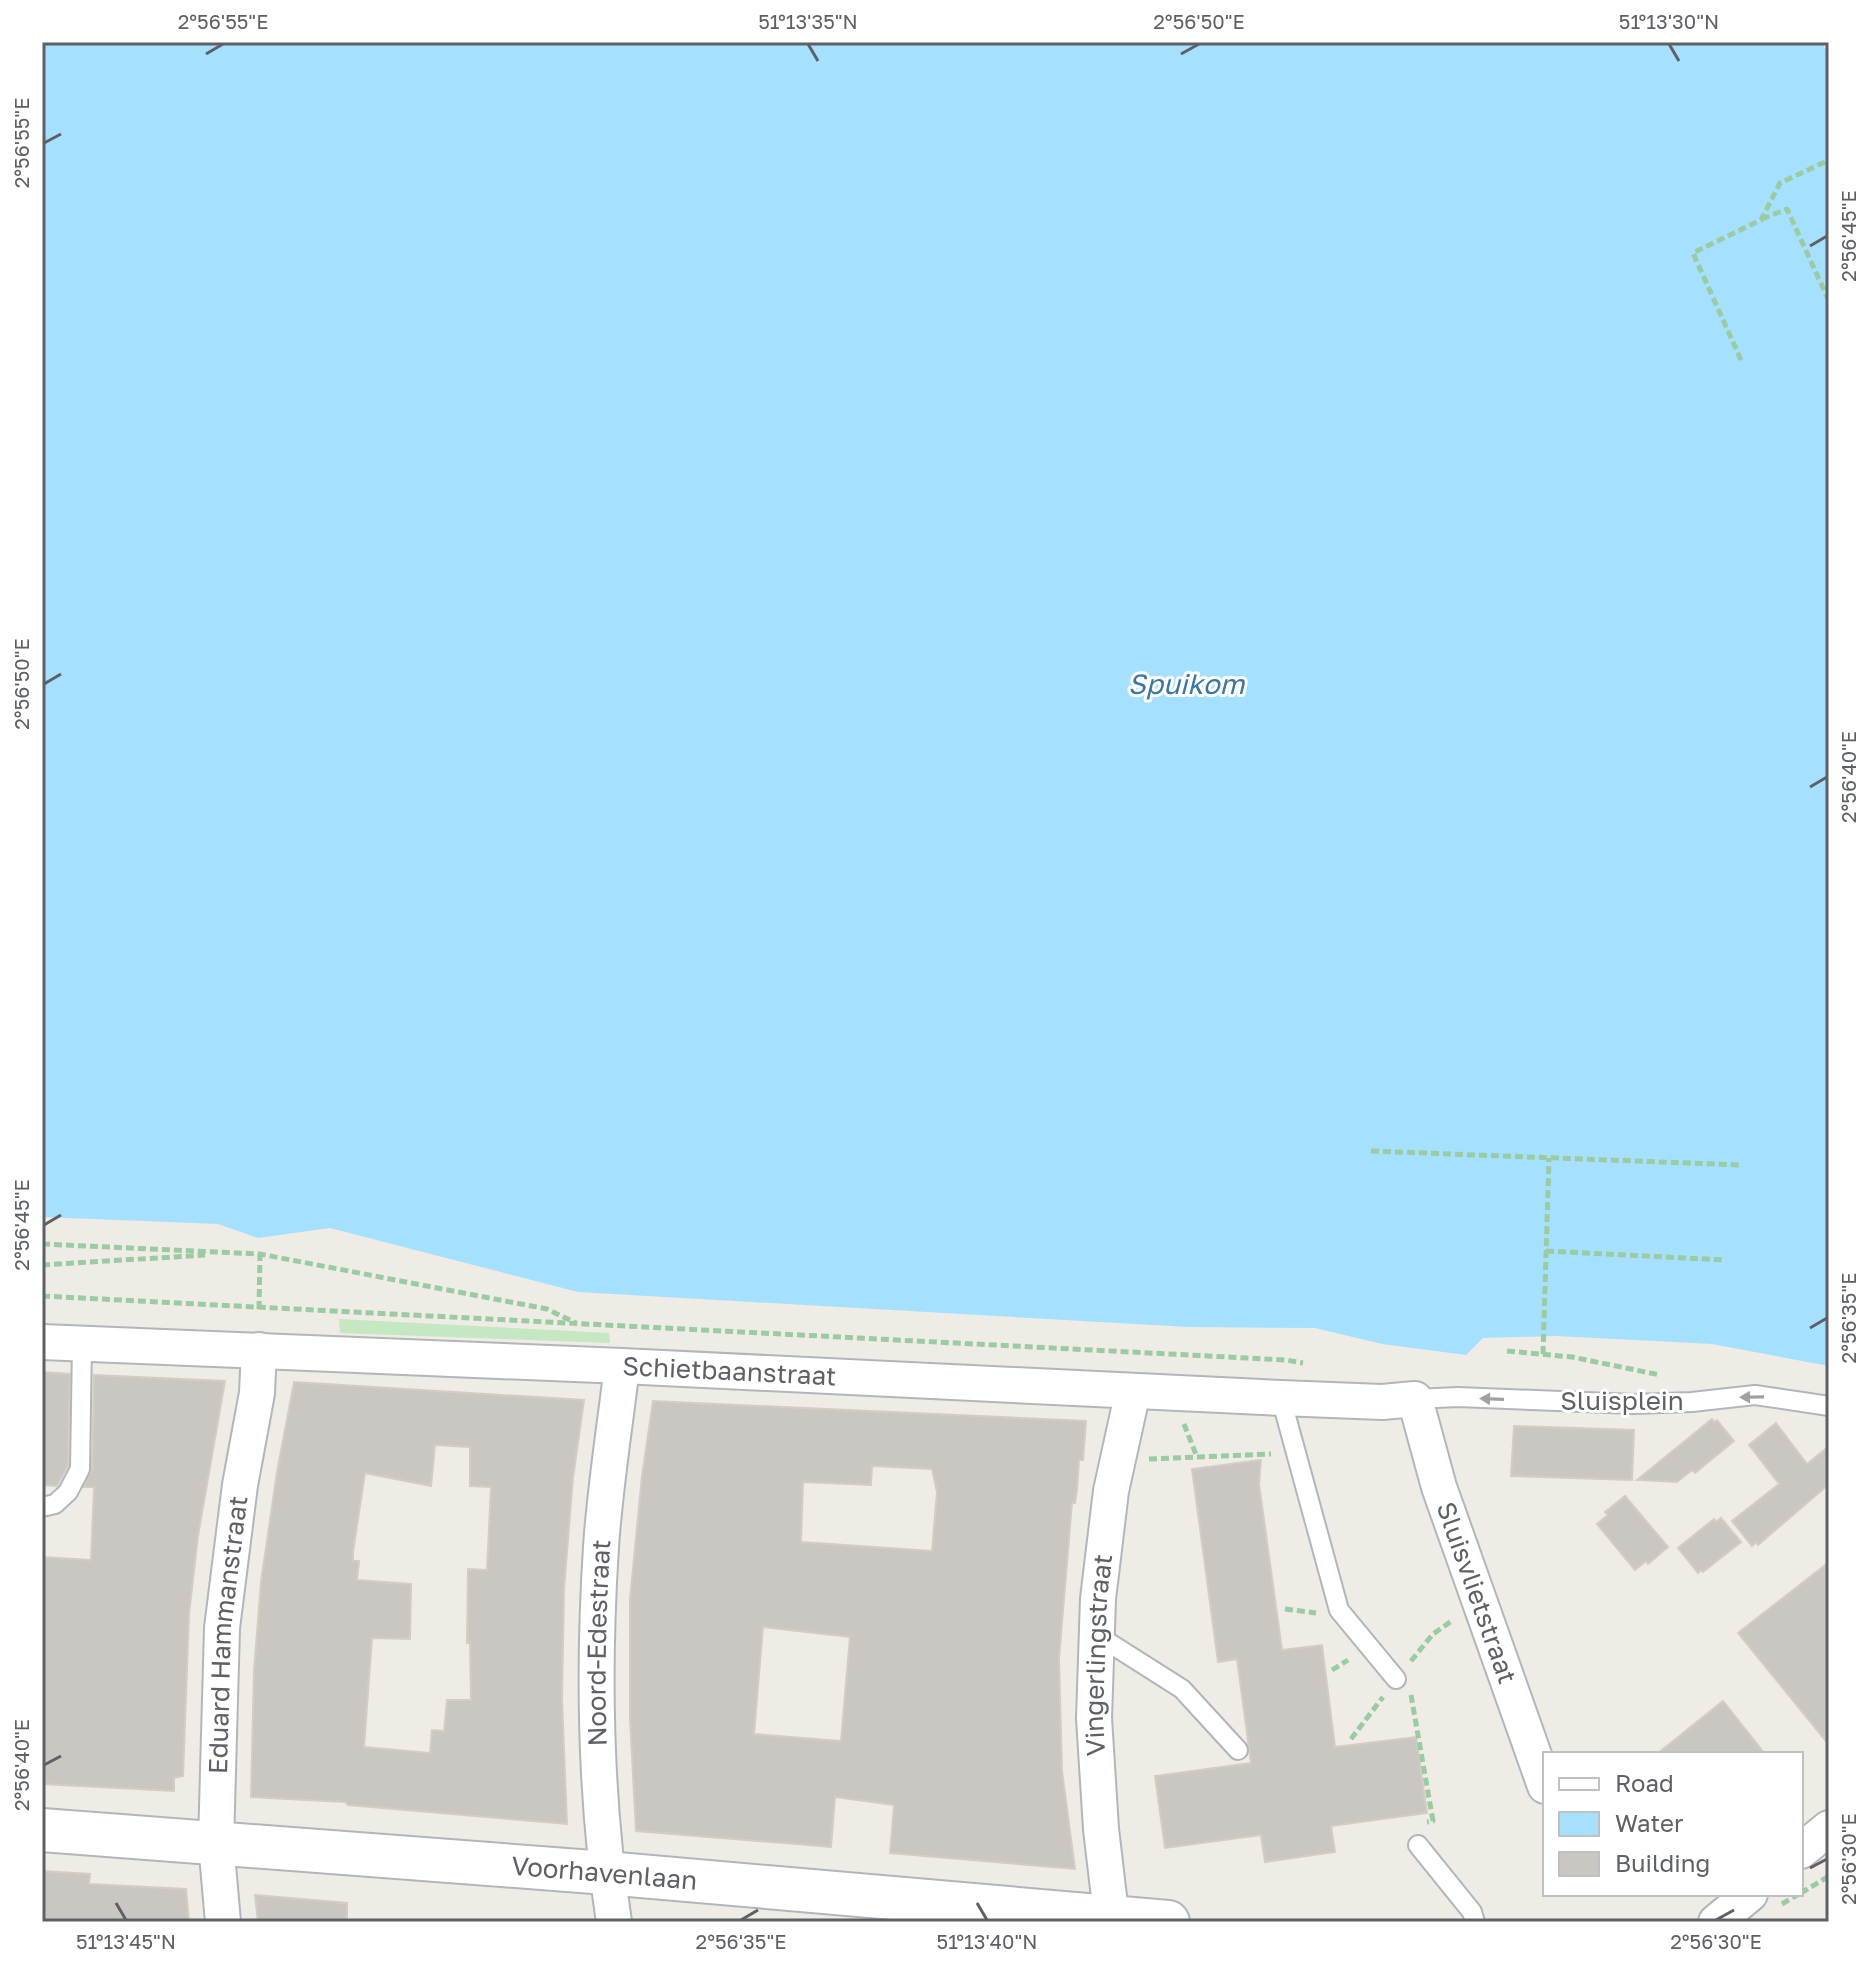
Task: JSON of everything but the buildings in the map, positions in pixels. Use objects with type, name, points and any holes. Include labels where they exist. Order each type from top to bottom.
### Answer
[{"type":"street","name":"Schietbaanstraat","points":[[42,1342],[1281,1398],[1382,1402],[1415,1399]]},
{"type":"street","name":"Eduard Hammanstraat","points":[[223,1922],[216,1843],[222,1628],[240,1485],[257,1393],[259,1350]]},
{"type":"street","name":"Noord-Edestraat","points":[[614,1922],[606,1873],[599,1775],[596,1658],[601,1544],[622,1366]]},
{"type":"street","name":"Vingerlingstraat","points":[[1112,1920],[1101,1829],[1094,1718],[1097,1635],[1111,1491],[1133,1391]]},
{"type":"street","name":"Sluisvlietstraat","points":[[1415,1399],[1439,1487],[1543,1780]]},
{"type":"street","points":[[1803,1849],[1829,1828]]},
{"type":"street","name":"Voorhavenlaan","points":[[42,1830],[606,1873],[899,1910],[1168,1922]]},
{"type":"street","points":[[1716,1922],[1748,1896]]},
{"type":"lane","points":[[42,1507],[55,1504],[68,1492],[80,1469],[82,1344]]},
{"type":"lane","name":"Sluisplein","points":[[1415,1399],[1458,1397],[1634,1404],[1755,1395],[1829,1406]]},
{"type":"lane","points":[[1281,1398],[1339,1610],[1403,1680]]},
{"type":"lane","points":[[1097,1635],[1182,1689],[1238,1750]]},
{"type":"lane","points":[[1418,1845],[1472,1912],[1475,1922]]},
{"type":"path","points":[[1761,220],[1780,183],[1829,160]]},
{"type":"path","points":[[1741,360],[1693,253],[1787,209],[1829,301]]},
{"type":"path","points":[[1371,1151],[1741,1165]]},
{"type":"path","points":[[1543,1354],[1549,1158]]},
{"type":"path","points":[[42,1244],[260,1254],[547,1309],[579,1324]]},
{"type":"path","points":[[1546,1251],[1725,1260]]},
{"type":"path","points":[[42,1265],[224,1253]]},
{"type":"path","points":[[259,1307],[260,1254]]},
{"type":"path","points":[[42,1296],[1286,1360],[1317,1366]]},
{"type":"path","points":[[1507,1351],[1572,1357],[1663,1376]]},
{"type":"path","points":[[1118,1460],[1296,1453]]},
{"type":"path","points":[[1403,1680],[1433,1821],[1421,1823],[1418,1845]]},
{"type":"path","points":[[1803,1892],[1829,1876]]},
{"type":"green space","points":[[339,1319],[609,1333],[610,1343],[340,1333]]},
{"type":"water","name":"Spuikom","points":[[42,42],[1822,42],[1829,57],[1829,1366],[1712,1344],[1556,1336],[1483,1338],[1466,1355],[1382,1344],[1315,1328],[1188,1327],[578,1292],[330,1228],[258,1238],[218,1224],[42,1217]]}]
